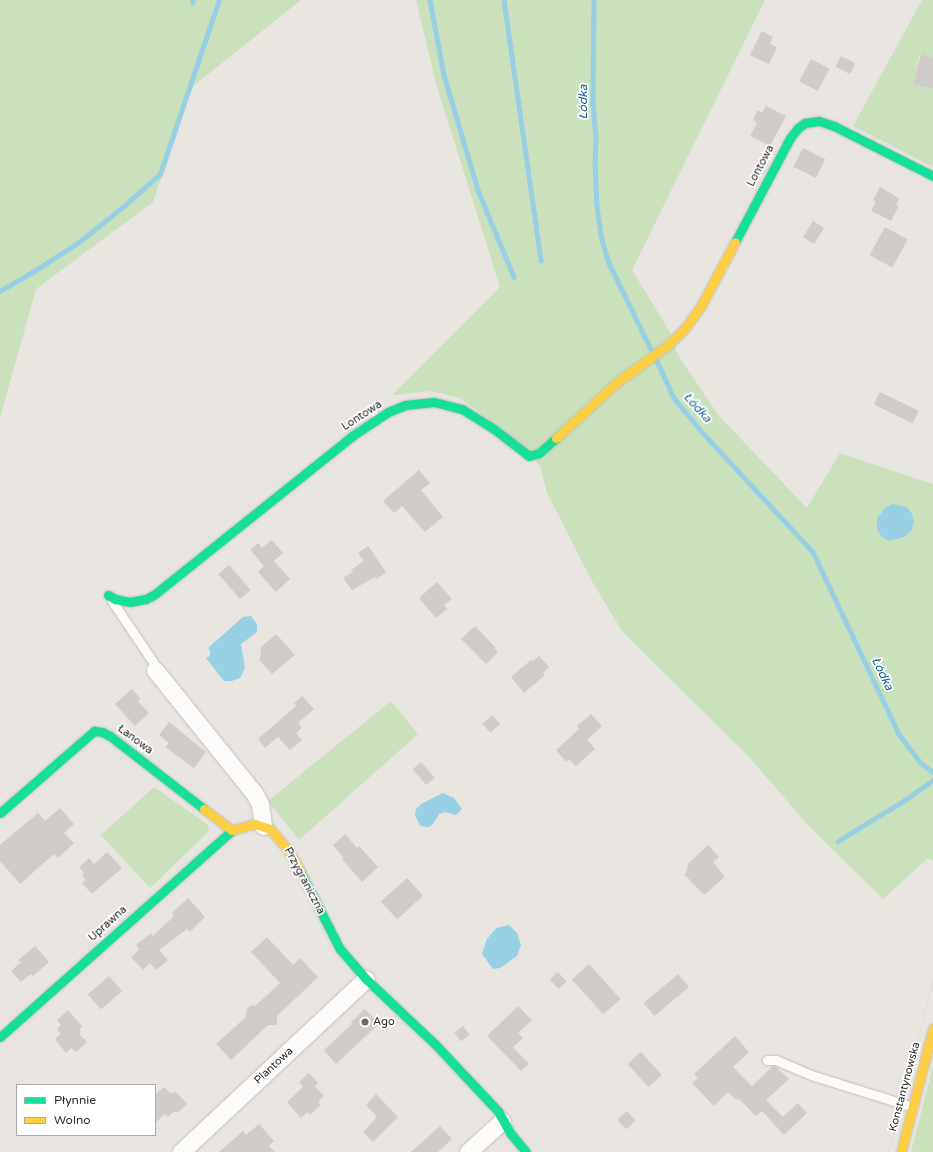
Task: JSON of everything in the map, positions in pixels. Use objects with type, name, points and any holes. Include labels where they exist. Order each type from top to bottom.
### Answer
[{"type":"street","name":"Lontowa","points":[[108,595],[115,599],[130,602],[146,599],[155,594],[352,436],[388,412],[405,405],[434,402],[462,409],[494,429],[529,456],[538,453],[616,383],[669,344],[686,327],[702,304],[790,138],[801,125],[812,121],[819,121],[834,126],[933,176]]},
{"type":"street","points":[[155,670],[254,793],[260,804],[263,826],[246,825],[232,830]]},
{"type":"street","name":"Łanowa","points":[[0,813],[94,731],[102,732],[110,736],[232,830]]},
{"type":"street","name":"Przygraniczna","points":[[263,826],[276,834],[289,851],[340,949],[366,979],[435,1044],[498,1111],[502,1120],[526,1152]]},
{"type":"street","name":"Uprawna","points":[[0,1037],[232,830]]},
{"type":"street","name":"Plantowa","points":[[181,1152],[213,1124],[366,979]]},
{"type":"street","name":"Konstantynowska","points":[[901,1152],[933,1028]]},
{"type":"street","points":[[468,1152],[502,1120]]},
{"type":"lane","points":[[108,595],[152,662],[155,670]]},
{"type":"lane","points":[[767,1060],[776,1060],[811,1075],[912,1107]]},
{"type":"green space","points":[[0,0],[301,0],[192,87],[153,202],[36,289],[0,418]]},
{"type":"green space","points":[[416,0],[765,0],[632,270],[670,332],[678,355],[719,416],[807,508],[840,453],[933,484],[933,861],[928,858],[883,899],[807,824],[749,757],[622,631],[593,583],[547,493],[540,465],[512,437],[460,398],[431,391],[392,395],[500,287],[437,87]]},
{"type":"green space","points":[[922,0],[933,0],[933,57],[920,54],[913,84],[933,89],[933,167],[853,126]]},
{"type":"green space","points":[[391,701],[418,734],[299,840],[268,801]]},
{"type":"green space","points":[[154,787],[207,824],[209,831],[150,888],[101,835]]},
{"type":"green space","points":[[933,1066],[933,1152],[911,1152]]},
{"type":"water","points":[[892,504],[907,507],[912,514],[914,522],[911,531],[904,537],[890,541],[882,537],[877,530],[877,521],[878,517],[885,508]]},
{"type":"water","points":[[251,616],[257,624],[257,632],[241,644],[245,668],[240,678],[232,681],[224,681],[206,658],[210,656],[210,650],[208,648],[243,617]]},
{"type":"water","points":[[443,793],[454,798],[462,809],[456,815],[445,812],[439,814],[433,824],[429,827],[420,826],[415,815],[416,809],[421,804]]},
{"type":"water","points":[[509,925],[517,933],[521,945],[517,956],[500,968],[493,969],[482,954],[487,939],[496,928]]},
{"type":"building","points":[[762,31],[773,37],[770,44],[777,47],[769,64],[750,55]]},
{"type":"building","points":[[921,54],[933,57],[933,89],[913,84]]},
{"type":"building","points":[[841,56],[855,63],[850,74],[836,67]]},
{"type":"building","points":[[811,59],[830,69],[818,91],[799,81]]},
{"type":"building","points":[[766,106],[786,116],[770,146],[750,136],[757,123],[753,120],[758,110],[762,113]]},
{"type":"building","points":[[803,148],[825,159],[816,178],[793,167]]},
{"type":"building","points":[[880,187],[899,198],[896,205],[899,206],[891,221],[871,211],[876,202],[873,200]]},
{"type":"building","points":[[813,221],[824,228],[814,244],[803,237]]},
{"type":"building","points":[[885,227],[908,240],[892,268],[869,255]]},
{"type":"building","points":[[880,392],[919,411],[913,423],[874,405]]},
{"type":"building","points":[[419,470],[430,483],[421,490],[443,517],[425,532],[402,506],[394,513],[383,501]]},
{"type":"building","points":[[272,540],[283,553],[274,561],[290,579],[276,592],[258,572],[264,566],[250,550],[258,543],[262,548]]},
{"type":"building","points":[[368,546],[386,572],[377,579],[375,577],[352,590],[343,578],[353,572],[351,570],[364,561],[358,553]]},
{"type":"building","points":[[229,565],[251,590],[240,599],[218,574]]},
{"type":"building","points":[[437,582],[452,599],[444,605],[447,609],[436,618],[419,598]]},
{"type":"building","points":[[475,626],[498,652],[486,664],[461,639]]},
{"type":"building","points":[[276,634],[295,655],[272,674],[260,661],[261,647]]},
{"type":"building","points":[[539,656],[549,667],[543,673],[545,675],[524,693],[511,677],[531,660],[533,661]]},
{"type":"building","points":[[132,689],[140,698],[138,701],[149,713],[135,726],[115,704]]},
{"type":"building","points":[[302,696],[314,709],[298,723],[302,728],[296,733],[302,740],[290,750],[278,737],[265,748],[258,739],[296,706],[294,703]]},
{"type":"building","points":[[591,714],[602,726],[587,740],[595,749],[576,766],[569,759],[566,762],[556,750],[579,729],[577,726]]},
{"type":"building","points":[[492,715],[500,724],[490,733],[482,724]]},
{"type":"building","points":[[169,722],[206,752],[194,768],[165,747],[169,743],[159,735]]},
{"type":"building","points":[[421,762],[435,778],[426,785],[413,769]]},
{"type":"building","points":[[60,808],[74,824],[64,833],[74,843],[58,858],[54,854],[20,884],[0,861],[0,845],[38,813],[45,821]]},
{"type":"building","points":[[345,834],[357,848],[359,846],[378,867],[362,882],[342,859],[344,858],[333,845]]},
{"type":"building","points":[[708,845],[719,857],[713,862],[725,877],[704,895],[684,874],[687,871],[688,864]]},
{"type":"building","points":[[107,852],[122,868],[92,894],[82,883],[86,880],[82,875],[84,873],[79,867],[89,858],[94,864]]},
{"type":"building","points":[[407,878],[423,896],[397,919],[381,901]]},
{"type":"building","points":[[188,898],[205,917],[190,932],[187,929],[159,950],[168,960],[156,970],[150,963],[143,970],[131,957],[139,950],[136,945],[151,933],[153,936],[174,916],[172,913]]},
{"type":"building","points":[[267,937],[293,965],[300,958],[318,977],[277,1016],[277,1025],[268,1025],[231,1060],[216,1044],[246,1017],[247,1009],[251,1005],[255,1006],[280,983],[251,952]]},
{"type":"building","points":[[35,946],[49,962],[33,976],[31,974],[21,982],[11,971],[21,962],[18,960]]},
{"type":"building","points":[[589,964],[620,999],[603,1014],[572,979]]},
{"type":"building","points":[[558,972],[567,982],[559,989],[550,979]]},
{"type":"building","points":[[678,974],[689,987],[654,1016],[644,1003]]},
{"type":"building","points":[[109,976],[122,991],[101,1009],[88,994]]},
{"type":"building","points":[[518,1006],[532,1020],[518,1033],[523,1038],[513,1047],[529,1064],[521,1071],[487,1036]]},
{"type":"building","points":[[365,1009],[379,1024],[336,1064],[324,1050],[352,1024],[351,1022]]},
{"type":"building","points":[[68,1010],[82,1026],[79,1029],[81,1032],[79,1034],[87,1042],[76,1052],[71,1048],[66,1053],[55,1039],[61,1034],[57,1029],[61,1025],[57,1020]]},
{"type":"building","points":[[463,1026],[470,1035],[461,1041],[454,1033]]},
{"type":"building","points":[[735,1036],[749,1052],[733,1067],[752,1086],[773,1066],[776,1067],[789,1079],[766,1100],[783,1117],[798,1103],[807,1113],[784,1135],[762,1111],[756,1116],[739,1099],[737,1100],[728,1092],[714,1106],[692,1083],[698,1078],[694,1074]]},
{"type":"building","points":[[641,1052],[662,1075],[648,1087],[628,1064]]},
{"type":"building","points":[[309,1073],[318,1083],[315,1086],[324,1096],[318,1102],[321,1105],[310,1115],[308,1112],[301,1118],[287,1102],[303,1087],[299,1082]]},
{"type":"building","points":[[164,1087],[170,1093],[176,1092],[187,1104],[177,1113],[175,1111],[168,1117],[165,1114],[156,1122],[156,1094]]},
{"type":"building","points":[[376,1094],[398,1117],[373,1142],[363,1132],[377,1117],[366,1105]]},
{"type":"building","points":[[627,1111],[636,1121],[626,1129],[617,1120]]},
{"type":"building","points":[[259,1124],[274,1141],[269,1146],[275,1152],[219,1152],[243,1131],[246,1135]]},
{"type":"building","points":[[440,1126],[452,1139],[438,1152],[411,1152]]},
{"type":"waterway","points":[[0,291],[79,242],[124,206],[160,174],[219,0]]},
{"type":"waterway","points":[[430,0],[444,75],[478,190],[514,277]]},
{"type":"waterway","points":[[504,0],[541,260]]},
{"type":"waterway","name":"Łódka","points":[[594,0],[593,103],[596,137],[595,164],[597,206],[601,236],[608,261],[651,349]]},
{"type":"waterway","name":"Łódka","points":[[657,361],[674,398],[702,432],[813,552],[899,734],[921,763],[933,772]]},
{"type":"waterway","points":[[838,841],[905,800],[933,780]]},
{"type":"tram line","points":[[888,1152],[933,978]]},
{"type":"traffic: fast","points":[[735,242],[790,138],[798,128],[805,123],[819,121],[834,126],[933,176]]},
{"type":"traffic: fast","points":[[108,595],[115,599],[130,602],[146,599],[155,594],[352,436],[388,412],[405,405],[434,402],[462,409],[494,429],[529,456],[539,453],[556,438]]},
{"type":"traffic: fast","points":[[0,813],[94,731],[102,732],[110,736],[204,809]]},
{"type":"traffic: fast","points":[[0,1037],[232,830]]},
{"type":"traffic: fast","points":[[300,871],[340,949],[366,979],[435,1044],[498,1111],[511,1134],[526,1152]]},
{"type":"traffic: slow","points":[[556,438],[616,383],[669,344],[686,327],[702,304],[735,242]]},
{"type":"traffic: slow","points":[[204,809],[232,830],[255,824],[270,829],[289,851],[300,871]]},
{"type":"traffic: slow","points":[[901,1152],[933,1028]]},
{"type":"place","name":"Ago","points":[[365,1022]]}]
